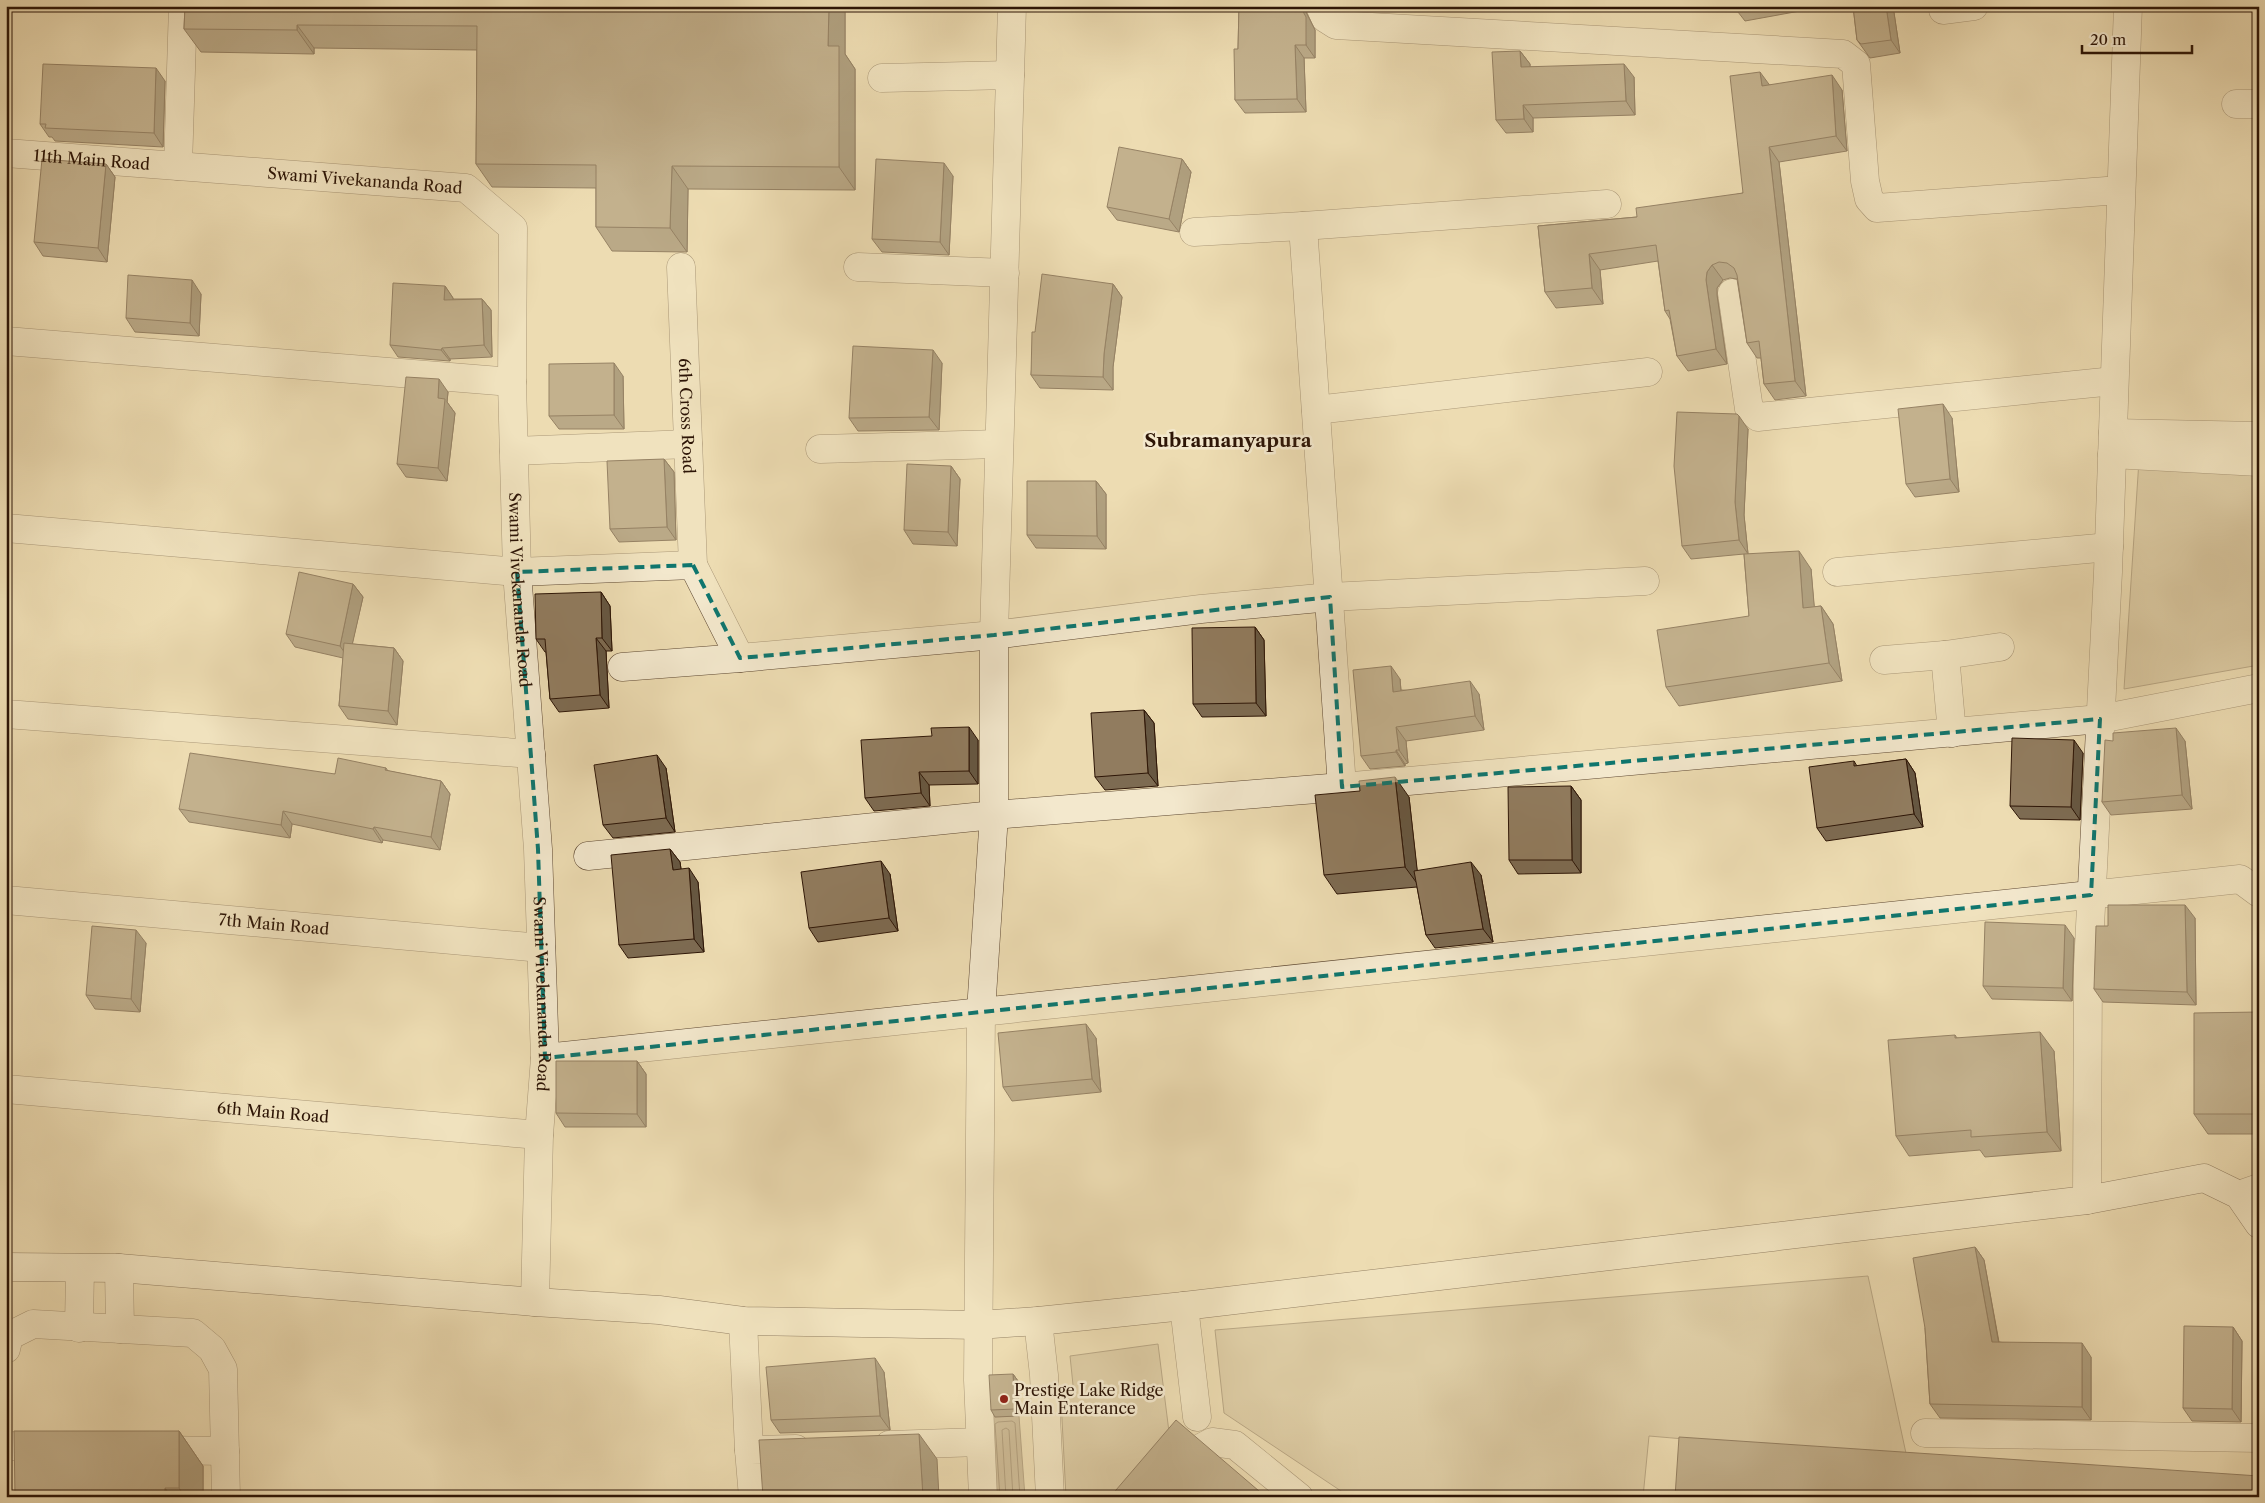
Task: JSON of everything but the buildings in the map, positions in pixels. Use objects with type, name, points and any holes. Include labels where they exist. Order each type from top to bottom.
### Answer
[{"type":"street","points":[[178,166],[183,6]]},
{"type":"street","points":[[983,1497],[978,1325],[980,1011],[994,815],[994,635],[1012,6]]},
{"type":"street","points":[[1320,6],[1325,18],[1336,25],[1844,54],[1856,64],[1865,181],[1869,199],[1877,208],[2120,190]]},
{"type":"street","points":[[1943,10],[1974,6]]},
{"type":"street","points":[[2087,1200],[2088,966],[2109,547],[2120,190],[2128,6]]},
{"type":"street","points":[[882,78],[1010,75]]},
{"type":"street","name":"11th Main Road","points":[[6,153],[178,166]]},
{"type":"street","name":"Swami Vivekananda Road","points":[[178,166],[466,188],[513,228],[512,382],[518,572],[538,849],[544,1058],[539,1136],[535,1302]]},
{"type":"street","points":[[1194,232],[1608,204]]},
{"type":"street","points":[[1303,226],[1342,787]]},
{"type":"street","name":"6th Cross Road","points":[[680,267],[693,565]]},
{"type":"street","points":[[858,267],[1005,273]]},
{"type":"street","points":[[1732,293],[1749,409],[1758,417],[2114,381]]},
{"type":"street","points":[[6,341],[512,382]]},
{"type":"street","points":[[1316,410],[1648,372]]},
{"type":"street","points":[[2112,443],[2259,436]]},
{"type":"street","points":[[2112,443],[2259,462]]},
{"type":"street","points":[[514,451],[688,444]]},
{"type":"street","points":[[820,448],[999,444]]},
{"type":"street","points":[[6,528],[518,572],[693,565],[740,658]]},
{"type":"street","points":[[1837,572],[2109,547]]},
{"type":"street","points":[[622,667],[994,635],[1201,609],[1330,598],[1645,581]]},
{"type":"street","points":[[1884,660],[1945,655],[2000,647]]},
{"type":"street","points":[[1945,655],[1952,733]]},
{"type":"street","points":[[588,856],[994,815],[1342,787],[2100,719],[2227,692],[2259,688]]},
{"type":"street","points":[[6,714],[531,754]]},
{"type":"street","points":[[544,1058],[2240,879],[2259,893]]},
{"type":"street","name":"7th Main Road","points":[[6,900],[541,948]]},
{"type":"street","name":"6th Main Road","points":[[6,1089],[539,1136]]},
{"type":"street","points":[[6,1266],[119,1268],[535,1302],[659,1310],[743,1321],[978,1325],[1038,1321],[1184,1306],[2087,1200],[2204,1178],[2249,1191],[2259,1224]]},
{"type":"street","points":[[78,1328],[80,1268]]},
{"type":"street","points":[[119,1268],[120,1329]]},
{"type":"street","points":[[1184,1306],[1197,1417]]},
{"type":"street","points":[[743,1321],[753,1497]]},
{"type":"street","points":[[1038,1321],[1044,1375],[1050,1497]]},
{"type":"street","points":[[6,1349],[9,1336],[33,1324],[193,1333],[212,1349],[223,1369],[226,1497]]},
{"type":"street","points":[[1925,1433],[2259,1438]]},
{"type":"street","points":[[865,1446],[980,1442]]},
{"type":"street","points":[[1144,1497],[1186,1455],[1212,1442],[1235,1446],[1299,1497]]},
{"type":"street","points":[[6,1446],[76,1448]]},
{"type":"street","points":[[749,1450],[817,1448]]},
{"type":"street","points":[[126,1449],[225,1452]]},
{"type":"highlighted area","points":[[693,565],[740,658],[994,635],[1330,597],[1342,787],[2100,719],[2091,895],[545,1058],[538,849],[517,572]]},
{"type":"shaded area","points":[[2139,460],[2259,470],[2259,665],[2124,689]]},
{"type":"shaded area","points":[[1868,1276],[1907,1458],[1649,1436],[1643,1497],[1350,1497],[1224,1413],[1215,1330]]},
{"type":"shaded area","points":[[1158,1344],[1169,1432],[1114,1497],[1066,1497],[1061,1400],[1073,1385],[1070,1356]]},
{"type":"water","points":[[1019,1416],[1025,1497],[995,1497],[990,1417]]},
{"type":"place","name":"Prestige Lake Ridge Main Enterance","points":[[1004,1399]]},
{"type":"district","name":"Subramanyapura","points":[[1228,440]]}]
